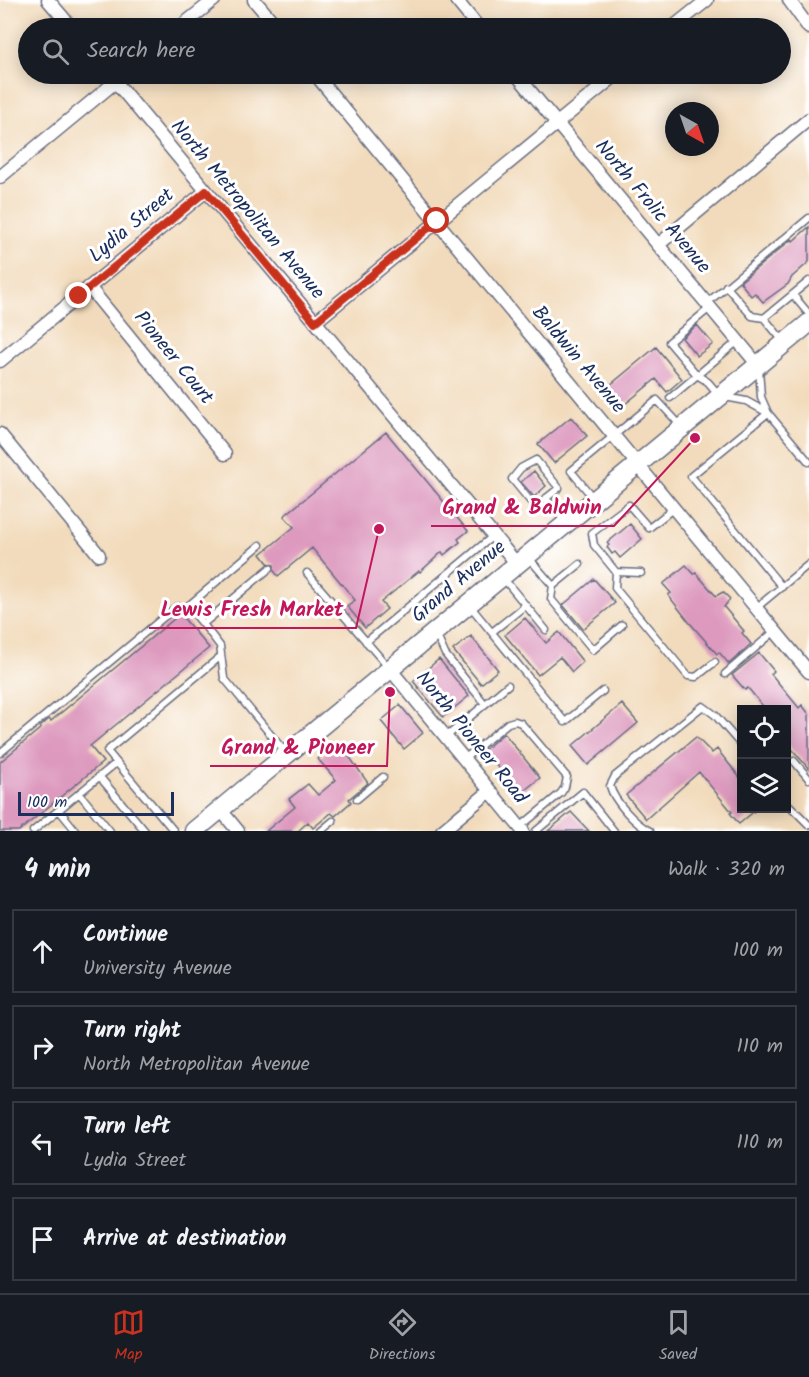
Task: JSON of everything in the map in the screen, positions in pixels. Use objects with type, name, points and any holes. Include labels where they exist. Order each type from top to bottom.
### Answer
[{"type":"main road","name":"Grand Avenue","points":[[194,831],[809,323]]},
{"type":"street","points":[[48,0],[63,18]]},
{"type":"street","points":[[192,18],[214,0]]},
{"type":"street","points":[[254,0],[269,18]]},
{"type":"street","points":[[684,18],[707,0]]},
{"type":"street","points":[[789,0],[809,28]]},
{"type":"street","points":[[458,1],[471,18]]},
{"type":"street","points":[[0,177],[108,84]]},
{"type":"street","name":"North Metropolitan Avenue","points":[[123,84],[206,191],[493,536],[522,560]]},
{"type":"street","name":"Baldwin Avenue","points":[[323,84],[809,672]]},
{"type":"street","name":"North Frolic Avenue","points":[[524,84],[758,365]]},
{"type":"street","points":[[315,322],[605,84]]},
{"type":"street","points":[[658,245],[809,119]]},
{"type":"street","name":"Lydia Street","points":[[0,361],[206,191]]},
{"type":"street","name":"Pioneer Court","points":[[90,287],[225,454]]},
{"type":"street","points":[[0,434],[99,555]]},
{"type":"street","name":"North Pioneer Road","points":[[390,669],[521,829]]},
{"type":"street","points":[[442,831],[490,791]]},
{"type":"street","points":[[220,809],[238,831]]},
{"type":"lane","points":[[809,218],[726,286],[669,342],[697,375],[708,382],[720,396],[751,402],[768,413],[809,462]]},
{"type":"lane","points":[[764,318],[809,281]]},
{"type":"lane","points":[[726,286],[752,316],[764,318],[785,343]]},
{"type":"lane","points":[[793,295],[809,314]]},
{"type":"lane","points":[[670,398],[739,341]]},
{"type":"lane","points":[[758,365],[760,389],[768,413]]},
{"type":"lane","points":[[595,500],[571,471],[614,435],[657,400],[682,428]]},
{"type":"lane","points":[[768,413],[691,476],[782,586]]},
{"type":"lane","points":[[536,460],[559,488],[546,498],[535,507],[512,479],[521,468],[536,460]]},
{"type":"lane","points":[[546,498],[566,524]]},
{"type":"lane","points":[[674,508],[649,528],[629,505],[592,533],[594,545],[616,572],[615,588],[688,676],[696,677],[715,662]]},
{"type":"lane","points":[[366,642],[493,536]]},
{"type":"lane","points":[[0,753],[176,607],[188,606],[260,545]]},
{"type":"lane","points":[[522,560],[553,586]]},
{"type":"lane","points":[[580,564],[553,586],[551,599],[593,650],[622,625]]},
{"type":"lane","points":[[756,608],[809,564]]},
{"type":"lane","points":[[203,624],[270,568]]},
{"type":"lane","points":[[616,572],[641,573]]},
{"type":"lane","points":[[308,573],[390,669]]},
{"type":"lane","points":[[502,576],[546,630]]},
{"type":"lane","points":[[469,604],[565,722],[603,691]]},
{"type":"lane","points":[[492,632],[526,605]]},
{"type":"lane","points":[[188,606],[220,646],[224,678],[287,754]]},
{"type":"lane","points":[[725,674],[775,631]]},
{"type":"lane","points":[[435,632],[445,654],[485,704]]},
{"type":"lane","points":[[174,831],[107,751],[221,656]]},
{"type":"lane","points":[[446,737],[508,685]]},
{"type":"lane","points":[[650,831],[636,822],[614,796],[610,786],[615,776],[704,706],[715,715],[737,741]]},
{"type":"lane","points":[[464,759],[508,723],[515,721],[521,723],[567,777],[561,793],[521,829]]},
{"type":"lane","points":[[794,761],[809,779]]},
{"type":"lane","points":[[37,830],[116,763]]},
{"type":"lane","points":[[99,776],[145,831]]},
{"type":"lane","points":[[357,798],[383,777]]},
{"type":"lane","points":[[536,831],[583,792],[614,831]]},
{"type":"lane","points":[[79,793],[110,831]]},
{"type":"lane","points":[[791,807],[809,825]]},
{"type":"lane","points":[[59,810],[76,831]]},
{"type":"lane","points":[[321,831],[333,821]]},
{"type":"building","points":[[809,227],[809,262],[792,277],[788,284],[763,302],[755,293],[751,296],[740,282]]},
{"type":"building","points":[[697,325],[713,344],[697,356],[682,338]]},
{"type":"building","points":[[656,347],[682,379],[667,392],[656,379],[619,409],[604,390]]},
{"type":"building","points":[[571,417],[587,436],[554,463],[538,444]]},
{"type":"building","points":[[386,432],[468,531],[458,539],[460,542],[444,555],[442,552],[381,602],[387,609],[365,628],[347,606],[355,600],[312,548],[278,576],[274,571],[274,565],[268,563],[261,554],[294,527],[284,516]]},
{"type":"building","points":[[534,471],[546,486],[534,497],[521,482]]},
{"type":"building","points":[[630,524],[642,539],[620,558],[615,552],[612,554],[607,543]]},
{"type":"building","points":[[686,565],[716,596],[723,592],[730,599],[724,607],[744,631],[742,633],[751,644],[729,664],[689,622],[668,595],[671,593],[663,584]]},
{"type":"building","points":[[594,579],[615,603],[583,629],[563,605]]},
{"type":"building","points":[[180,614],[209,648],[90,746],[103,762],[19,831],[0,831],[0,762],[49,719],[51,721]]},
{"type":"building","points":[[525,618],[546,643],[559,632],[583,662],[572,672],[560,657],[538,675],[505,635]]},
{"type":"building","points":[[471,636],[498,670],[481,684],[453,650]]},
{"type":"building","points":[[759,653],[774,671],[771,674],[799,708],[802,705],[809,714],[809,769],[791,748],[791,705],[762,705],[748,688],[745,690],[732,675]]},
{"type":"building","points":[[439,659],[469,696],[443,717],[413,681]]},
{"type":"building","points":[[622,704],[638,723],[588,765],[572,746]]},
{"type":"building","points":[[400,705],[423,733],[404,749],[381,721]]},
{"type":"building","points":[[504,733],[540,778],[520,794],[484,750]]},
{"type":"building","points":[[696,737],[712,753],[717,749],[737,774],[737,813],[752,813],[739,824],[699,772],[646,819],[626,795]]},
{"type":"building","points":[[337,744],[368,783],[349,799],[351,802],[335,816],[331,813],[313,828],[308,822],[298,831],[266,831],[295,807],[289,799],[308,784],[318,795],[336,780],[318,759],[330,747]]},
{"type":"building","points":[[571,812],[589,831],[548,831]]},
{"type":"place","name":"Grand & Baldwin","points":[[695,438]]},
{"type":"place","name":"Lewis Fresh Market","points":[[379,529]]},
{"type":"place","name":"Grand & Pioneer","points":[[390,692]]},
{"type":"route","points":[[79,296],[206,191],[315,322],[437,221]]}]
